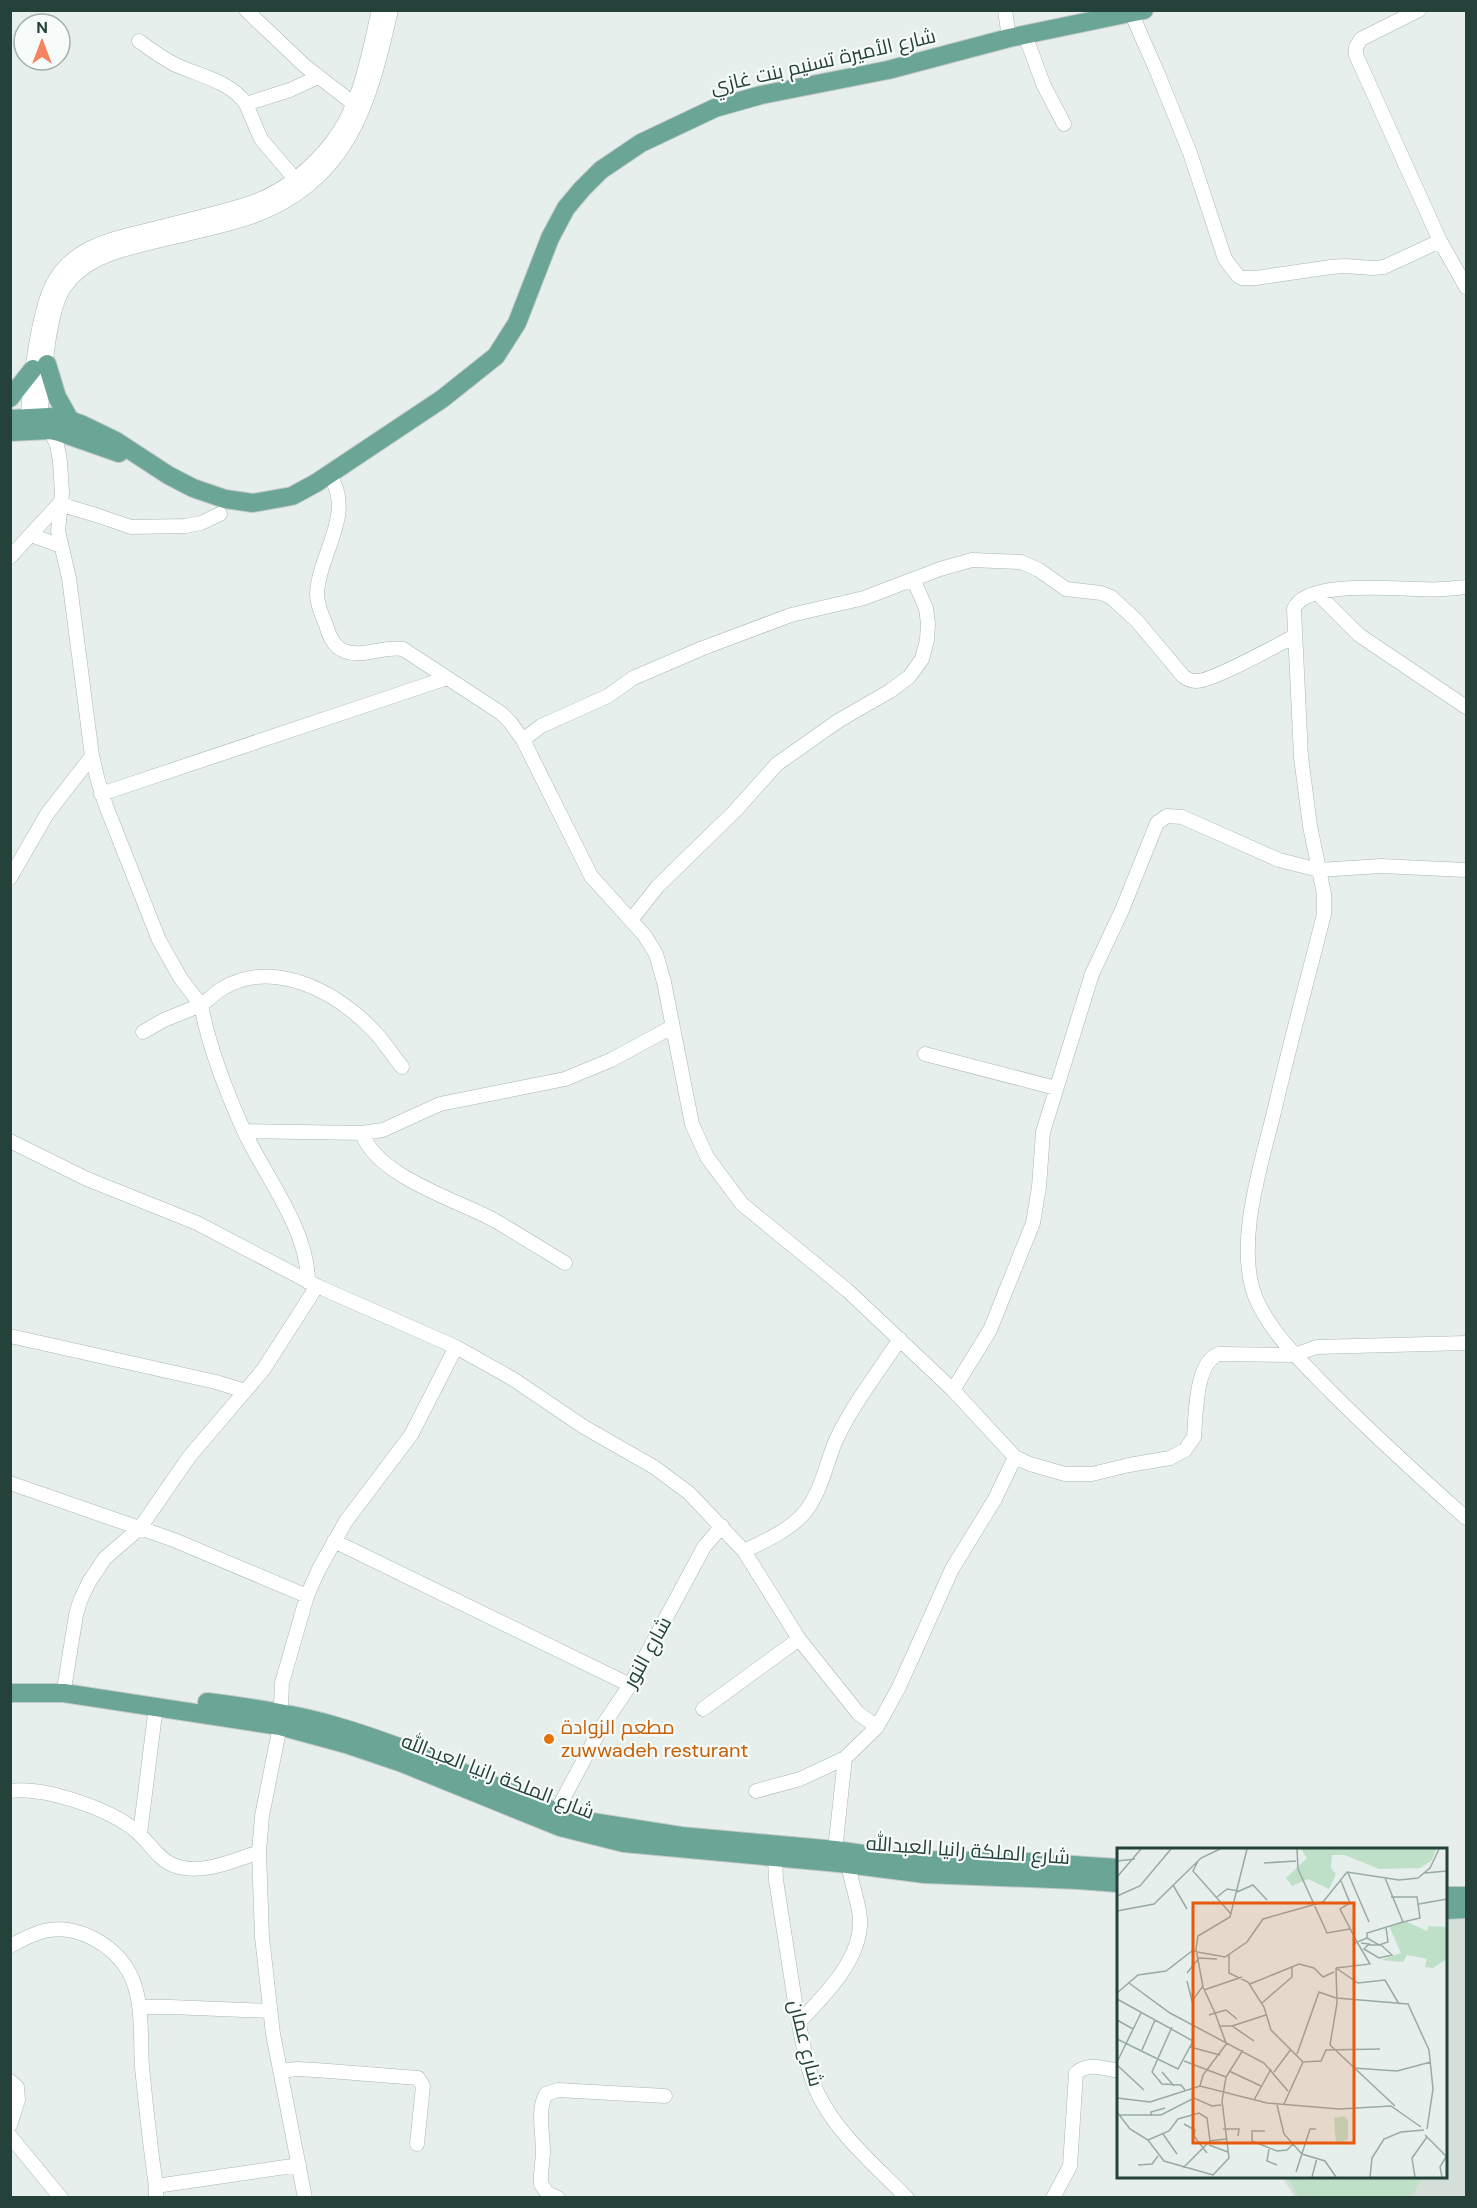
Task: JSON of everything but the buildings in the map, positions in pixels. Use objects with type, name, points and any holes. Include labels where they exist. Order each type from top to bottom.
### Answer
[{"type":"main road","name":"شارع الأميرة تسنيم بنت غازي","points":[[28,424],[72,435],[146,463],[193,488],[241,503],[285,498],[316,483],[461,385],[496,356],[518,323],[561,216],[582,189],[612,160],[641,143],[680,123],[731,103],[888,70],[1017,36],[1135,12]]},
{"type":"main road","points":[[10,398],[40,367],[70,420]]},
{"type":"main road","name":"شارع الأميرة تسنيم بنت غازي","points":[[28,424],[70,420],[116,441],[146,463]]},
{"type":"main road","name":"شارع الملكة رانيا العبدالله","points":[[10,1683],[65,1683],[246,1707],[402,1763],[560,1827],[584,1835],[624,1843],[925,1874],[1056,1878],[1117,1883]]},
{"type":"main road","name":"شارع الملكة رانيا العبدالله","points":[[10,1693],[64,1693],[156,1706],[328,1724],[395,1745],[556,1812],[589,1822],[671,1834],[918,1860],[1028,1862],[1117,1868]]},
{"type":"main road","points":[[1447,1896],[1467,1896]]},
{"type":"main road","points":[[1447,1910],[1467,1909]]},
{"type":"street","points":[[246,10],[318,76],[354,104]]},
{"type":"street","points":[[40,367],[44,304],[49,290],[62,271],[79,254],[130,234],[246,204],[275,192],[295,179],[321,155],[344,125],[354,104],[364,76],[379,10]]},
{"type":"street","points":[[65,1683],[80,1601],[105,1558],[140,1528],[189,1457],[264,1370],[313,1284],[296,1230],[244,1131],[207,1034],[201,1005],[181,979],[164,950],[101,794],[92,756],[70,589],[57,524],[62,485],[57,445],[28,424],[40,367],[60,298],[71,279],[85,266],[104,255],[253,216],[298,192],[330,164],[348,141],[362,114],[378,68],[391,10]]},
{"type":"street","points":[[1005,10],[1064,124]]},
{"type":"street","points":[[1419,10],[1361,39],[1355,50],[1357,60],[1440,241],[1467,287]]},
{"type":"street","points":[[1135,12],[1190,153],[1225,258],[1238,276],[1256,278],[1345,266],[1384,267],[1440,241]]},
{"type":"street","points":[[139,41],[174,64],[226,86],[241,97],[261,139],[295,179]]},
{"type":"street","points":[[246,104],[290,90],[318,76]]},
{"type":"street","points":[[329,474],[336,484],[339,510],[317,598],[331,639],[341,650],[347,652],[389,648],[403,650],[501,713],[510,722],[523,740],[591,876],[645,936],[656,954],[664,982],[692,1124],[707,1157],[742,1204],[847,1290],[900,1339],[953,1390],[1015,1457],[1049,1470],[1077,1475],[1170,1458],[1185,1450],[1194,1437],[1203,1372],[1209,1359],[1219,1354],[1294,1355],[1317,1347],[1467,1343]]},
{"type":"street","points":[[59,504],[96,514],[131,528],[185,526],[201,523],[220,514]]},
{"type":"street","points":[[10,557],[59,504]]},
{"type":"street","points":[[31,535],[61,546]]},
{"type":"street","points":[[523,740],[541,726],[608,696],[633,678],[702,648],[791,615],[864,598],[914,581],[940,569],[972,560],[1011,560],[1027,564],[1066,589],[1101,593],[1115,599],[1137,621],[1183,676],[1196,681],[1218,674],[1295,636]]},
{"type":"street","points":[[631,920],[658,886],[741,805],[777,764],[838,721],[890,692],[909,677],[922,659],[928,624],[926,608],[914,581]]},
{"type":"street","points":[[1465,1516],[1366,1428],[1294,1355],[1258,1303],[1250,1272],[1248,1235],[1255,1190],[1293,1028],[1324,914],[1324,894],[1310,826],[1301,757],[1294,618],[1296,605],[1299,601],[1318,594],[1352,587],[1442,589],[1467,587]]},
{"type":"street","points":[[1318,594],[1359,635],[1467,708]]},
{"type":"street","points":[[101,794],[447,678]]},
{"type":"street","points":[[10,878],[53,806],[92,756]]},
{"type":"street","points":[[953,1390],[990,1330],[1033,1223],[1039,1187],[1043,1132],[1056,1088],[1092,974],[1122,910],[1159,820],[1167,816],[1182,818],[1271,857],[1319,870],[1381,866],[1467,870]]},
{"type":"street","points":[[143,1032],[164,1020],[201,1005],[223,988],[242,980],[279,977],[303,982],[322,991],[354,1014],[373,1030],[402,1067]]},
{"type":"street","points":[[244,1131],[362,1133],[383,1130],[440,1104],[576,1075],[611,1060],[672,1027]]},
{"type":"street","points":[[925,1054],[1056,1088]]},
{"type":"street","points":[[362,1133],[371,1151],[414,1182],[493,1220],[565,1263]]},
{"type":"street","points":[[10,1141],[87,1179],[197,1223],[313,1284],[456,1347],[513,1379],[584,1427],[654,1467],[689,1493],[744,1551],[799,1639],[858,1713],[877,1727]]},
{"type":"street","points":[[10,1336],[216,1382],[245,1391]]},
{"type":"street","points":[[744,1551],[783,1530],[808,1508],[819,1488],[837,1440],[861,1396],[900,1339]]},
{"type":"street","points":[[305,2198],[270,2011],[262,1937],[259,1852],[262,1816],[280,1720],[282,1683],[307,1596],[319,1569],[346,1521],[411,1435],[456,1347]]},
{"type":"street","points":[[756,1791],[800,1779],[845,1758],[877,1727],[899,1687],[952,1569],[995,1499],[1015,1457]]},
{"type":"street","points":[[10,1483],[174,1540],[307,1596]]},
{"type":"street","name":"شارع النور","points":[[556,1812],[602,1728],[630,1684],[704,1547],[722,1526]]},
{"type":"street","points":[[334,1541],[630,1684]]},
{"type":"street","points":[[703,1709],[799,1639]]},
{"type":"street","points":[[140,1834],[156,1706]]},
{"type":"street","points":[[835,1850],[845,1758]]},
{"type":"street","points":[[10,1791],[43,1792],[91,1806],[125,1822],[140,1834],[163,1859],[186,1868],[216,1866],[259,1852]]},
{"type":"street","name":"شارع عمان","points":[[775,1857],[778,1892],[799,2022],[807,2061],[818,2094],[832,2118],[851,2141],[907,2198]]},
{"type":"street","points":[[799,2022],[838,1979],[856,1941],[860,1919],[850,1873]]},
{"type":"street","points":[[10,1946],[43,1931],[57,1929],[84,1934],[105,1946],[122,1962],[130,1974],[140,2007],[145,2094],[156,2192],[299,2166]]},
{"type":"street","points":[[140,2007],[270,2011]]},
{"type":"street","points":[[1053,2198],[1070,2166],[1076,2073],[1089,2067],[1117,2071]]},
{"type":"street","points":[[280,2071],[297,2069],[418,2078],[423,2086],[417,2144]]},
{"type":"street","points":[[10,2080],[17,2087],[18,2100],[10,2125]]},
{"type":"street","points":[[558,2198],[547,2193],[541,2184],[542,2100],[546,2094],[558,2090],[665,2096]]},
{"type":"street","points":[[10,2136],[61,2198]]},
{"type":"shaded area","points":[[1447,1914],[1466,1915],[1466,2197],[1295,2197],[1283,2178],[1447,2178]]},
{"type":"green space","points":[[1288,2178],[1422,2178],[1414,2193],[1409,2197],[1299,2198]]},
{"type":"place","name":"مطعم الزوادة zuwwadeh resturant","points":[[549,1739]]}]
